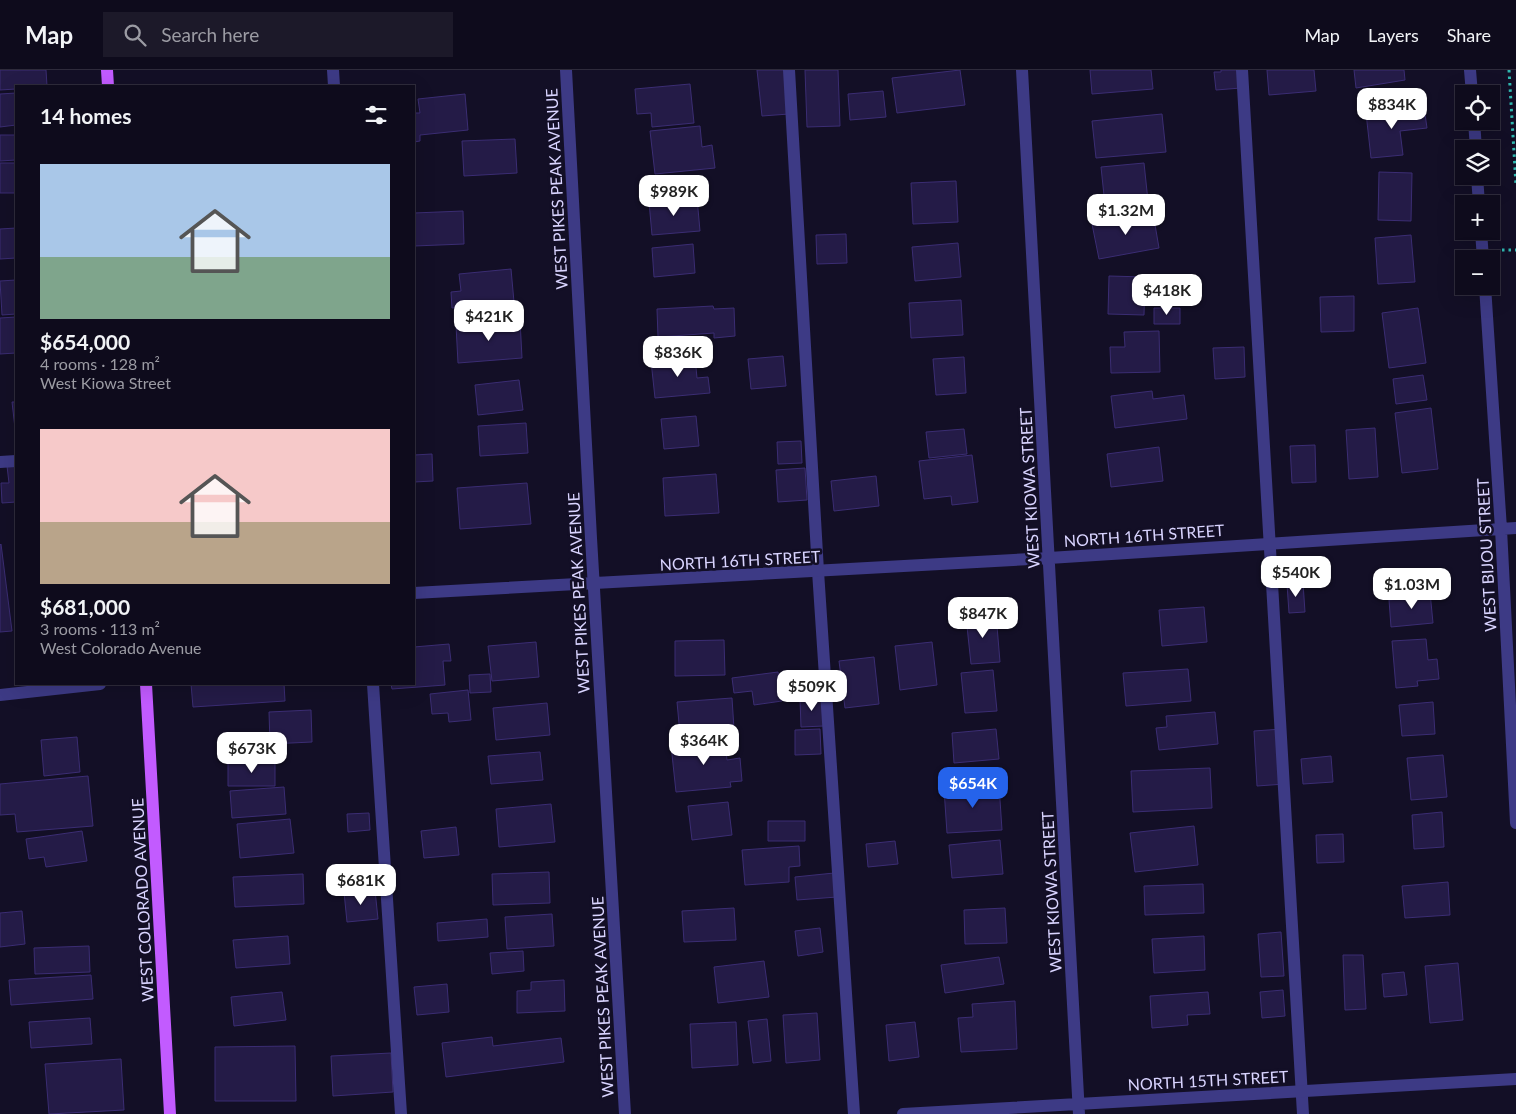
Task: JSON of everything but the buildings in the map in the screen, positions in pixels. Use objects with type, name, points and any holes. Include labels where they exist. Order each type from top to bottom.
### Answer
[{"type":"main road","points":[[107,70],[108,85]]},
{"type":"main road","name":"WEST COLORADO AVENUE","points":[[146,685],[170,1114]]},
{"type":"street","points":[[333,70],[334,85]]},
{"type":"street","name":"WEST PIKES PEAK AVENUE","points":[[566,70],[625,1114]]},
{"type":"street","points":[[789,70],[818,571],[854,1114]]},
{"type":"street","name":"WEST KIOWA STREET","points":[[1022,70],[1079,1109]]},
{"type":"street","points":[[1242,70],[1303,1114]]},
{"type":"street","points":[[1470,70],[1471,85]]},
{"type":"street","name":"WEST BIJOU STREET","points":[[1486,295],[1501,529],[1516,823]]},
{"type":"street","points":[[0,462],[15,461]]},
{"type":"street","name":"NORTH 16TH STREET","points":[[415,594],[1049,558],[1516,528]]},
{"type":"street","points":[[0,695],[91,685]]},
{"type":"street","points":[[373,685],[400,1114]]},
{"type":"street","name":"NORTH 15TH STREET","points":[[903,1114],[1079,1109],[1302,1091],[1516,1079]]},
{"type":"path","points":[[1509,70],[1516,185]]}]
